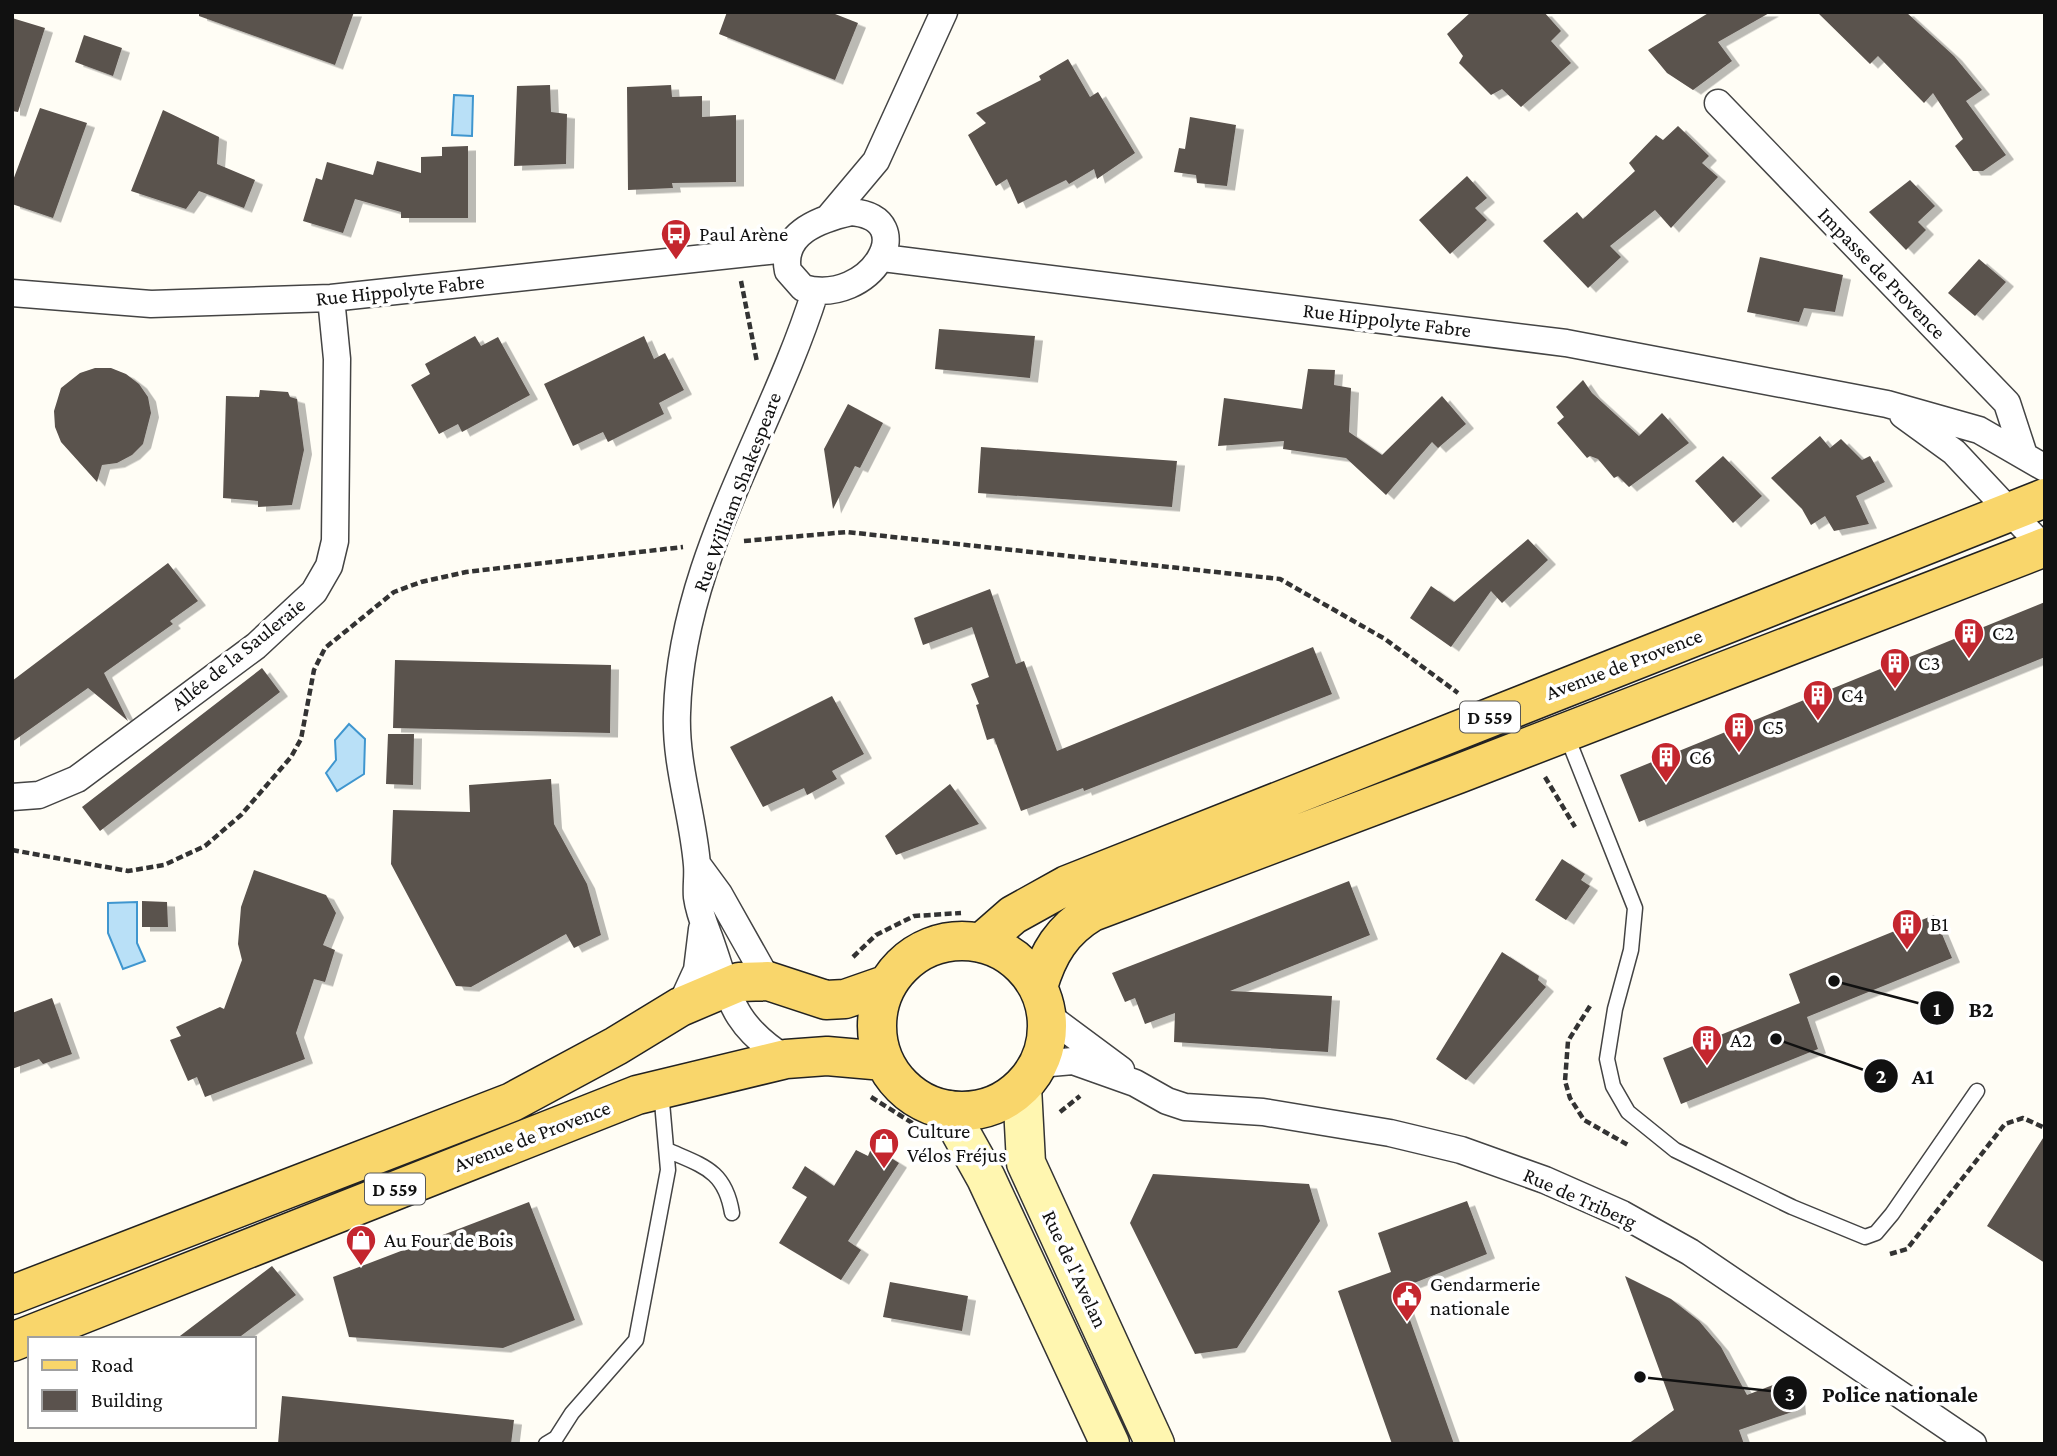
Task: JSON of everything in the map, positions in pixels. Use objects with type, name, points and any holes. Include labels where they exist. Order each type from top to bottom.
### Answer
[{"type":"main road","name":"Avenue de Provence","points":[[975,927],[1013,915],[1067,885],[2045,498]]},
{"type":"main road","name":"Avenue de Provence","points":[[1043,1001],[1055,944],[1078,920],[1092,912],[2044,548]]},
{"type":"main road","points":[[975,927],[1024,967],[1043,1001],[1045,1048],[1031,1076],[988,1108],[932,1118],[928,1105],[910,1094],[884,1061],[877,1022],[888,984],[899,969],[928,948],[975,927]]},
{"type":"main road","name":"Avenue de Provence","points":[[12,1295],[512,1102],[617,1046],[680,1007],[739,982],[768,981]]},
{"type":"main road","name":"D 559","points":[[768,981],[826,1000],[845,999],[888,984]]},
{"type":"main road","name":"D 559","points":[[786,1059],[827,1056],[884,1061]]},
{"type":"main road","name":"Avenue de Provence","points":[[12,1342],[334,1212],[637,1095],[786,1059]]},
{"type":"main road","name":"Rue de l'Avelan","points":[[1031,1076],[1027,1163],[1155,1444]]},
{"type":"main road","name":"Rue de l'Avelan","points":[[932,1118],[986,1178],[1110,1444]]},
{"type":"street","points":[[829,217],[876,161],[944,12]]},
{"type":"street","name":"Impasse de Provence","points":[[1718,103],[2007,403],[2034,461]]},
{"type":"street","points":[[876,161],[876,221],[886,245],[883,258],[874,269],[855,282],[832,290],[816,292],[793,281],[785,258],[787,249],[802,231],[829,217],[864,213],[876,221]]},
{"type":"street","name":"Rue Hippolyte Fabre","points":[[12,292],[151,304],[331,298],[787,249]]},
{"type":"street","name":"Rue Hippolyte Fabre","points":[[883,258],[1566,343],[1887,404],[1979,430],[2034,461]]},
{"type":"street","name":"Rue William Shakespeare","points":[[786,1059],[762,1044],[723,988],[702,923],[697,897],[697,864],[680,766],[677,714],[688,623],[713,542],[816,292]]},
{"type":"street","name":"Allée de la Sauleraie","points":[[12,797],[39,795],[77,779],[256,646],[314,592],[329,565],[335,541],[337,359],[331,298]]},
{"type":"street","name":"Rue Hippolyte Fabre","points":[[1887,404],[1954,452],[2044,548]]},
{"type":"street","name":"Rue William Shakespeare","points":[[697,864],[719,894],[768,981]]},
{"type":"street","name":"Rue William Shakespeare","points":[[680,1007],[696,970],[702,923]]},
{"type":"street","name":"Rue de Triberg","points":[[1043,1001],[1135,1083]]},
{"type":"street","name":"Rue de Triberg","points":[[1031,1076],[1073,1061],[1135,1083],[1167,1101],[1185,1107],[1263,1112],[1390,1133],[1461,1150],[1545,1180],[1622,1214],[1690,1252],[1972,1444]]},
{"type":"lane","points":[[1566,733],[1634,908],[1631,950],[1615,1009],[1607,1059],[1613,1086],[1628,1112],[1637,1120],[1675,1150],[1792,1208],[1865,1237],[1875,1233],[1892,1214],[1977,1091]]},
{"type":"lane","points":[[546,1444],[556,1438],[572,1413],[636,1340],[668,1170],[661,1089]]},
{"type":"lane","points":[[667,1150],[708,1169],[728,1190],[732,1213]]},
{"type":"path","points":[[740,274],[759,374]]},
{"type":"path","points":[[747,541],[847,532],[1280,579],[1385,639],[1469,702],[1483,720]]},
{"type":"path","points":[[12,850],[128,871],[164,865],[205,846],[241,815],[291,757],[301,738],[314,670],[325,648],[394,593],[421,582],[466,572],[689,546]]},
{"type":"path","points":[[1539,768],[1579,834]]},
{"type":"path","points":[[846,964],[876,935],[914,916],[975,927]]},
{"type":"path","points":[[1594,999],[1568,1041],[1565,1081],[1570,1098],[1584,1120],[1630,1146]]},
{"type":"path","points":[[864,1093],[932,1118]]},
{"type":"path","points":[[1056,1121],[1060,1112],[1082,1095]]},
{"type":"path","points":[[1880,1256],[1907,1249],[2005,1124],[2023,1118],[2045,1128]]},
{"type":"water","points":[[454,95],[473,96],[472,136],[452,135]]},
{"type":"water","points":[[349,724],[365,739],[364,774],[337,791],[326,773],[336,760],[335,740]]},
{"type":"water","points":[[137,902],[137,943],[145,961],[123,969],[108,933],[108,903]]},
{"type":"building","points":[[199,12],[354,12],[335,65],[199,16]]},
{"type":"building","points":[[727,12],[830,12],[858,23],[835,80],[719,34]]},
{"type":"building","points":[[1471,12],[1544,12],[1561,31],[1551,41],[1571,63],[1521,107],[1502,89],[1491,95],[1459,63],[1463,56],[1447,34]]},
{"type":"building","points":[[1710,12],[1771,12],[1718,42],[1732,61],[1693,90],[1667,73],[1648,50]]},
{"type":"building","points":[[1817,12],[1906,12],[1954,56],[1982,90],[1966,101],[2006,155],[1983,171],[1973,171],[1955,146],[1963,139],[1933,93],[1924,103],[1878,56],[1870,64]]},
{"type":"building","points":[[12,18],[45,28],[18,112],[12,111]]},
{"type":"building","points":[[84,35],[122,48],[113,76],[75,62]]},
{"type":"building","points":[[1068,59],[1090,97],[1098,92],[1135,153],[1097,179],[1094,169],[1069,184],[1066,180],[1018,204],[1007,179],[996,186],[968,135],[986,123],[976,113],[1041,80],[1039,76]]},
{"type":"building","points":[[550,85],[551,112],[567,114],[566,164],[514,166],[517,86]]},
{"type":"building","points":[[671,85],[672,97],[702,96],[702,117],[736,115],[736,182],[672,183],[673,188],[628,190],[627,87]]},
{"type":"building","points":[[40,108],[87,123],[53,218],[12,204],[12,183]]},
{"type":"building","points":[[163,110],[219,137],[217,164],[255,180],[244,208],[199,191],[186,209],[131,191]]},
{"type":"building","points":[[1190,117],[1236,125],[1227,186],[1197,183],[1196,175],[1174,172],[1179,148],[1185,149]]},
{"type":"building","points":[[1678,126],[1709,156],[1702,163],[1718,177],[1671,228],[1655,210],[1610,246],[1621,257],[1588,288],[1543,241],[1577,212],[1583,219],[1635,171],[1629,163],[1656,135],[1663,140]]},
{"type":"building","points":[[468,146],[468,218],[401,218],[401,212],[355,199],[343,233],[303,221],[316,178],[322,180],[327,162],[373,175],[377,161],[421,173],[421,157],[442,156],[442,147]]},
{"type":"building","points":[[1467,176],[1487,198],[1475,208],[1487,220],[1450,254],[1419,220]]},
{"type":"building","points":[[1910,180],[1935,206],[1918,222],[1926,230],[1906,250],[1869,212]]},
{"type":"building","points":[[1760,257],[1843,275],[1835,312],[1804,308],[1799,322],[1747,312]]},
{"type":"building","points":[[1979,259],[2006,282],[1975,316],[1948,293]]},
{"type":"building","points":[[939,329],[1035,336],[1030,378],[935,369]]},
{"type":"building","points":[[475,336],[481,346],[498,337],[530,395],[462,432],[458,424],[439,434],[411,385],[430,374],[425,364]]},
{"type":"building","points":[[644,336],[654,359],[665,353],[684,390],[659,403],[664,414],[608,442],[603,432],[573,446],[544,384]]},
{"type":"building","points":[[95,368],[111,368],[126,374],[139,384],[148,397],[151,413],[143,444],[132,455],[117,463],[102,465],[97,482],[61,442],[55,427],[54,411],[61,388],[80,373]]},
{"type":"building","points":[[1308,369],[1335,370],[1334,385],[1351,388],[1349,432],[1382,455],[1442,396],[1466,424],[1438,448],[1432,442],[1386,495],[1346,458],[1283,449],[1284,441],[1218,446],[1224,398],[1302,409]]},
{"type":"building","points":[[1583,380],[1592,393],[1639,436],[1662,413],[1689,443],[1629,487],[1618,476],[1614,478],[1598,459],[1590,456],[1587,458],[1557,423],[1564,417],[1556,407]]},
{"type":"building","points":[[260,390],[288,392],[290,397],[297,399],[304,450],[292,505],[258,507],[258,501],[223,498],[226,396],[259,397]]},
{"type":"building","points":[[848,404],[883,423],[860,468],[855,466],[833,509],[824,449]]},
{"type":"building","points":[[1820,436],[1830,448],[1841,439],[1862,460],[1870,456],[1885,482],[1856,496],[1869,524],[1834,531],[1825,516],[1811,525],[1802,509],[1771,478]]},
{"type":"building","points":[[981,447],[1177,461],[1172,507],[978,493]]},
{"type":"building","points":[[1723,456],[1762,496],[1733,523],[1695,481]]},
{"type":"building","points":[[1528,539],[1548,560],[1502,603],[1491,591],[1451,647],[1410,618],[1431,586],[1454,602]]},
{"type":"building","points":[[168,563],[198,601],[170,621],[173,624],[104,673],[128,721],[88,688],[12,742],[12,681]]},
{"type":"building","points":[[990,589],[1016,664],[1024,661],[1057,751],[1313,647],[1332,694],[1084,791],[1083,788],[1021,811],[994,738],[987,740],[976,705],[979,704],[971,684],[989,677],[972,627],[923,645],[914,618]]},
{"type":"building","points":[[2045,602],[2045,657],[1639,822],[1620,775]]},
{"type":"building","points":[[395,660],[611,665],[610,733],[393,728]]},
{"type":"building","points":[[262,668],[280,692],[100,831],[82,807]]},
{"type":"building","points":[[832,696],[864,754],[832,771],[837,779],[807,795],[804,788],[763,807],[730,747]]},
{"type":"building","points":[[388,734],[414,734],[413,785],[386,784]]},
{"type":"building","points":[[551,779],[554,824],[587,884],[601,935],[574,948],[566,934],[471,987],[456,986],[391,864],[393,810],[470,812],[469,785]]},
{"type":"building","points":[[950,784],[979,824],[896,855],[885,836]]},
{"type":"building","points":[[1562,859],[1585,874],[1581,880],[1590,886],[1566,920],[1535,900]]},
{"type":"building","points":[[254,870],[326,895],[336,913],[323,945],[335,950],[325,982],[314,979],[296,1033],[305,1059],[205,1097],[197,1077],[188,1081],[170,1040],[181,1036],[176,1027],[220,1007],[224,1009],[242,960],[238,944],[241,907]]},
{"type":"building","points":[[1349,881],[1370,935],[1230,991],[1332,996],[1328,1052],[1174,1042],[1175,1013],[1145,1024],[1135,998],[1125,1002],[1112,973]]},
{"type":"building","points":[[142,901],[167,902],[168,927],[142,927]]},
{"type":"building","points":[[1934,915],[1952,958],[1807,1017],[1818,1049],[1681,1104],[1663,1058],[1800,1003],[1789,974]]},
{"type":"building","points":[[1502,952],[1539,976],[1538,980],[1546,987],[1466,1080],[1436,1059]]},
{"type":"building","points":[[52,998],[72,1054],[43,1064],[39,1059],[12,1069],[12,1013]]},
{"type":"building","points":[[2045,1135],[2045,1263],[1987,1226]]},
{"type":"building","points":[[872,1146],[899,1163],[848,1241],[861,1250],[841,1280],[779,1243],[807,1197],[792,1188],[805,1166],[834,1186],[856,1150],[868,1156]]},
{"type":"building","points":[[1153,1174],[1309,1184],[1320,1221],[1237,1348],[1195,1354],[1130,1223]]},
{"type":"building","points":[[1467,1201],[1487,1254],[1399,1289],[1454,1444],[1392,1444],[1338,1291],[1391,1272],[1378,1233]]},
{"type":"building","points":[[529,1202],[575,1320],[503,1348],[349,1337],[333,1277]]},
{"type":"building","points":[[272,1266],[296,1295],[240,1337],[179,1337]]},
{"type":"building","points":[[1625,1276],[1671,1299],[1699,1321],[1721,1347],[1747,1395],[1783,1381],[1785,1388],[1796,1385],[1798,1410],[1739,1430],[1744,1444],[1628,1444],[1674,1410]]},
{"type":"building","points":[[890,1282],[968,1296],[962,1331],[883,1317]]},
{"type":"building","points":[[282,1396],[514,1420],[511,1444],[278,1444]]},
{"type":"place","name":"Paul Arène","points":[[676,261]]},
{"type":"place","name":"C2","points":[[1969,660]]},
{"type":"place","name":"C3","points":[[1895,690]]},
{"type":"place","name":"C4","points":[[1818,722]]},
{"type":"place","name":"C5","points":[[1739,754]]},
{"type":"place","name":"C6","points":[[1666,784]]},
{"type":"place","name":"B1","points":[[1907,951]]},
{"type":"place","name":"B2","points":[[1834,981]]},
{"type":"place","name":"A1","points":[[1776,1039]]},
{"type":"place","name":"A2","points":[[1707,1067]]},
{"type":"place","name":"Culture Vélos Fréjus","points":[[884,1170]]},
{"type":"place","name":"Au Four de Bois","points":[[361,1267]]},
{"type":"place","name":"Gendarmerie nationale","points":[[1407,1323]]},
{"type":"place","name":"Police nationale","points":[[1640,1377]]}]
